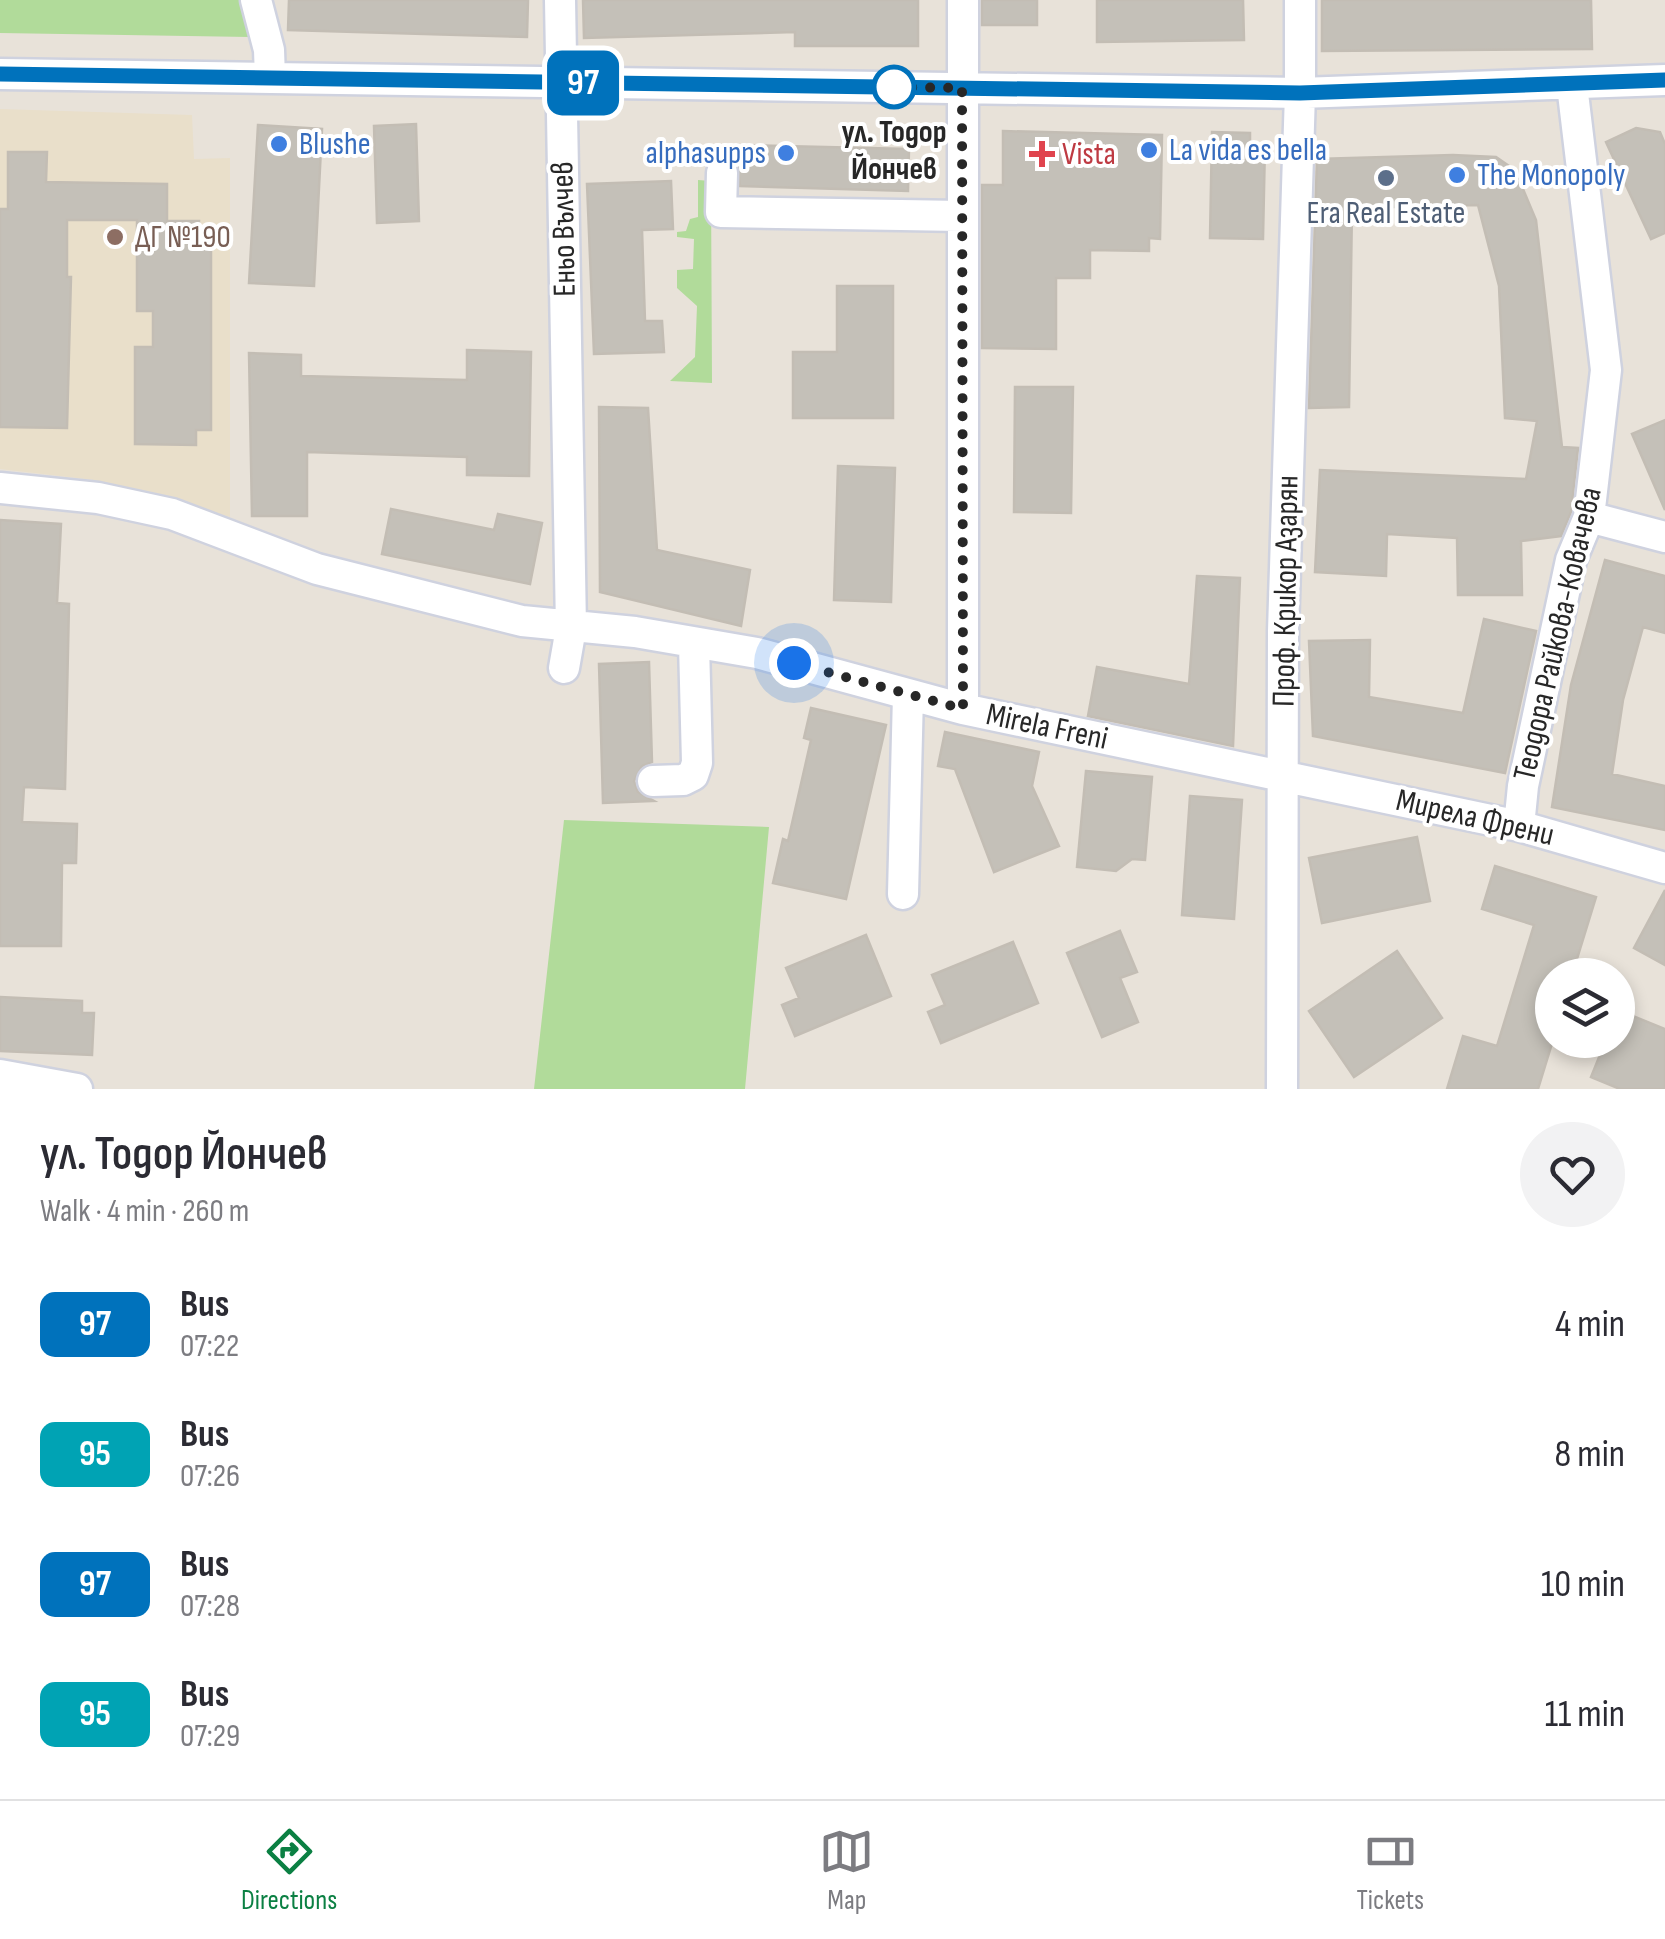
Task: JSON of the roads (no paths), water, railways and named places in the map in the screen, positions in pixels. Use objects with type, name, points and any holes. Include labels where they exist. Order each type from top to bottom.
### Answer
[{"type":"street","points":[[256,0],[269,50],[270,78]]},
{"type":"street","name":"Еньо Вълчев","points":[[560,0],[572,628],[564,668]]},
{"type":"street","points":[[963,0],[963,709]]},
{"type":"street","name":"Проф. Крикор Азарян","points":[[1285,1088],[1284,611],[1300,0]]},
{"type":"street","points":[[0,74],[1300,93],[1665,80]]},
{"type":"street","name":"Теодора Райкова-Ковачева","points":[[1519,826],[1523,786],[1572,560],[1589,516],[1606,370],[1572,85]]},
{"type":"street","points":[[722,173],[722,212],[962,216]]},
{"type":"street","name":"Mirela Freni","points":[[0,488],[98,498],[172,514],[317,569],[522,621],[635,632],[756,652],[963,709],[1282,776]]},
{"type":"street","points":[[1589,516],[1665,537]]},
{"type":"street","points":[[653,781],[683,780],[692,775],[697,763],[694,642]]},
{"type":"street","points":[[903,894],[908,694]]},
{"type":"street","name":"Мирела Френи","points":[[1282,776],[1519,826],[1665,868]]},
{"type":"street","points":[[0,1074],[77,1089]]},
{"type":"place","name":"ул. Тодор Йончев","points":[[894,87]]},
{"type":"place","name":"Blushe","points":[[279,144]]},
{"type":"place","name":"La vida es bella","points":[[1149,150]]},
{"type":"place","name":"alphasupps","points":[[786,153]]},
{"type":"place","name":"Vista","points":[[1042,154]]},
{"type":"place","name":"The Monopoly","points":[[1457,175]]},
{"type":"place","name":"Era Real Estate","points":[[1386,178]]},
{"type":"place","name":"ДГ №190","points":[[115,237]]}]
